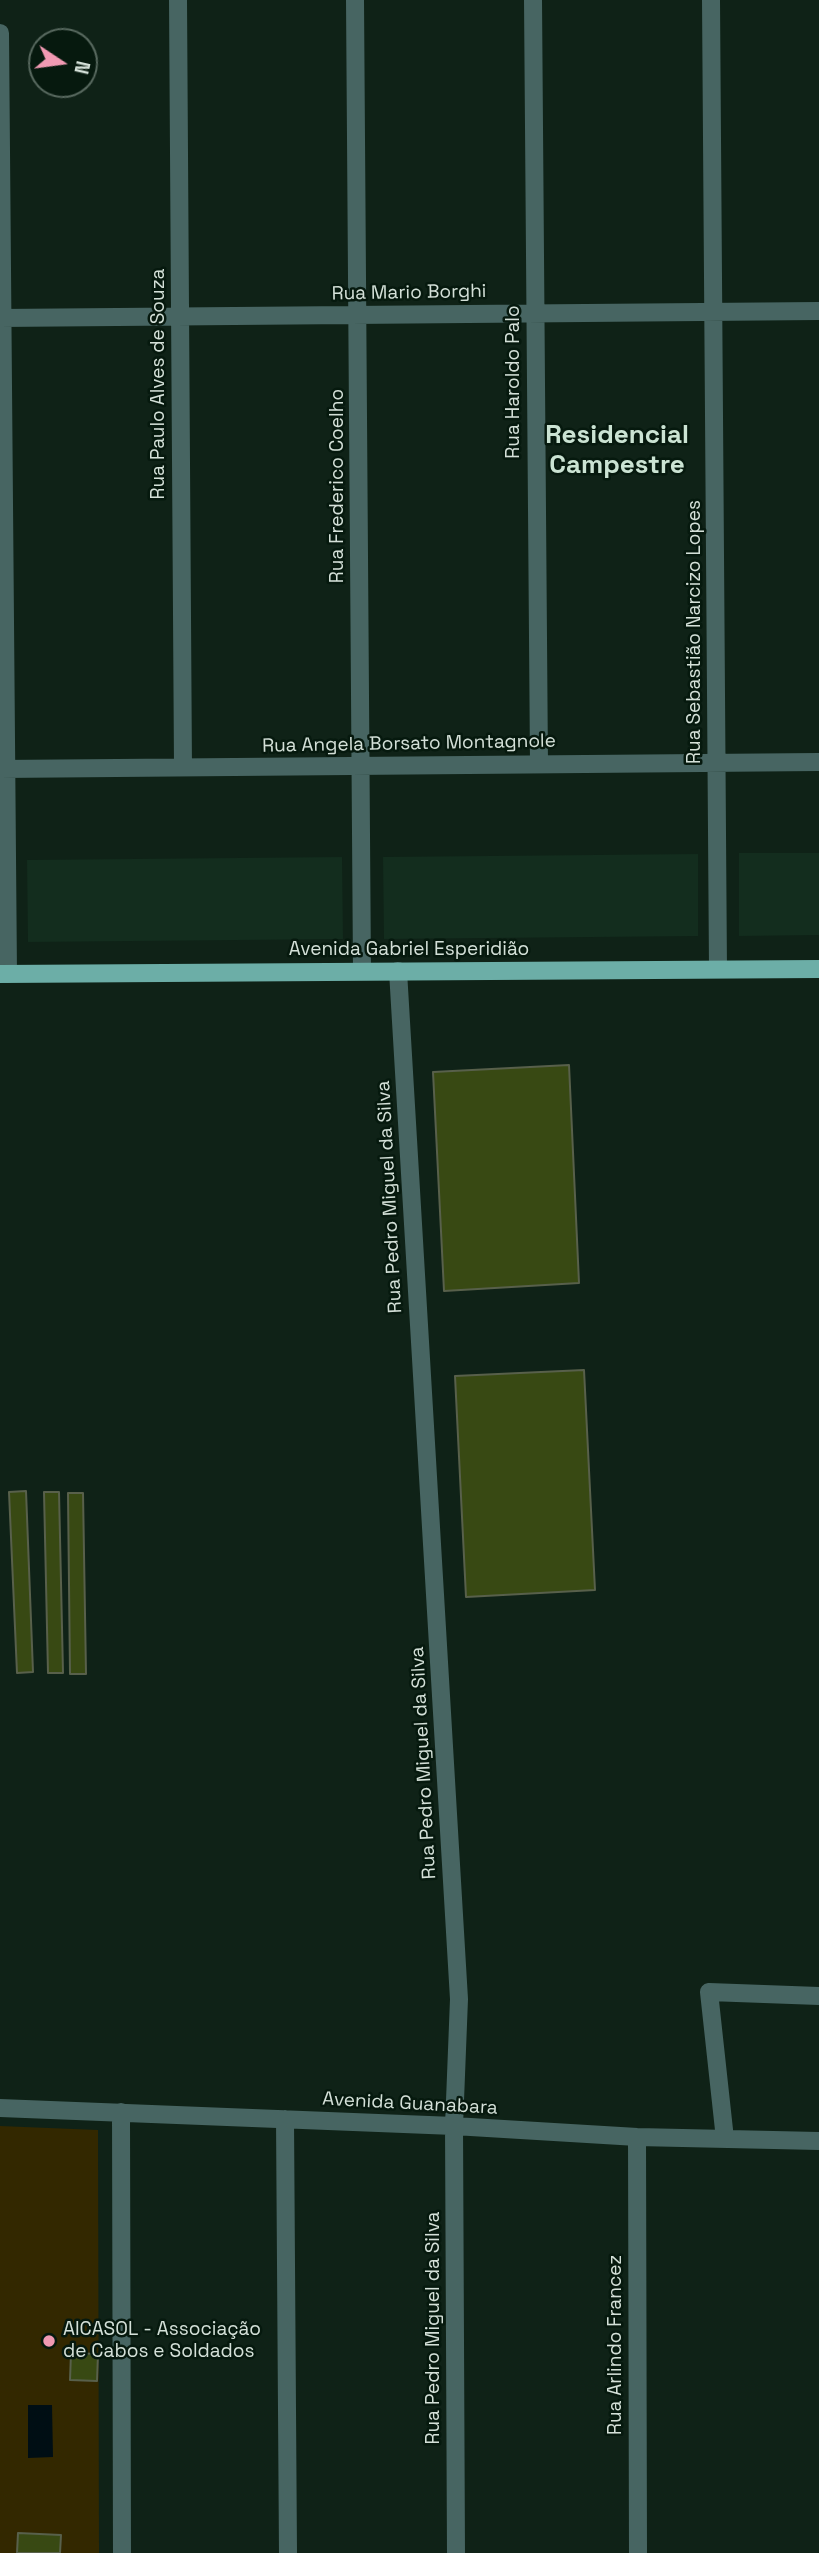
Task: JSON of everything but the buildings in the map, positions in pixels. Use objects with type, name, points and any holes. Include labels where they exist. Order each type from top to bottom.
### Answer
[{"type":"main road","name":"Avenida Gabriel Esperidião","points":[[4,974],[819,969]]},
{"type":"street","name":"Rua Paulo Alves de Souza","points":[[178,0],[183,767]]},
{"type":"street","name":"Rua Frederico Coelho","points":[[355,0],[362,971]]},
{"type":"street","name":"Rua Haroldo Palo","points":[[533,0],[539,764]]},
{"type":"street","name":"Rua Sebastião Narcizo Lopes","points":[[710,0],[718,969]]},
{"type":"street","points":[[0,33],[4,974]]},
{"type":"street","name":"Rua Mario Borghi","points":[[1,318],[819,311]]},
{"type":"street","name":"Rua Angela Borsato Montagnole","points":[[3,769],[819,762]]},
{"type":"street","name":"Rua Pedro Miguel da Silva","points":[[398,971],[459,1999],[454,2126],[456,2553]]},
{"type":"street","points":[[725,2139],[709,1992],[819,1996]]},
{"type":"street","name":"Avenida Guanabara","points":[[0,2108],[454,2126],[637,2137],[819,2141]]},
{"type":"street","points":[[121,2112],[122,2553]]},
{"type":"street","points":[[285,2119],[288,2553]]},
{"type":"street","name":"Rua Arlindo Francez","points":[[637,2137],[638,2553]]},
{"type":"shaded area","points":[[739,853],[819,853],[819,935],[739,936]]},
{"type":"shaded area","points":[[698,854],[698,936],[384,939],[383,857]]},
{"type":"shaded area","points":[[342,857],[343,939],[28,942],[27,860]]},
{"type":"shaded area","name":"AICASOL - Associação de Cabos e Soldados","points":[[0,2126],[98,2130],[99,2553],[0,2553]]},
{"type":"shaded area","points":[[28,2405],[52,2405],[53,2457],[28,2458]]},
{"type":"place","name":"AICASOL - Associação de Cabos e Soldados","points":[[49,2341]]},
{"type":"district","name":"Residencial Campestre","points":[[617,450]]}]
